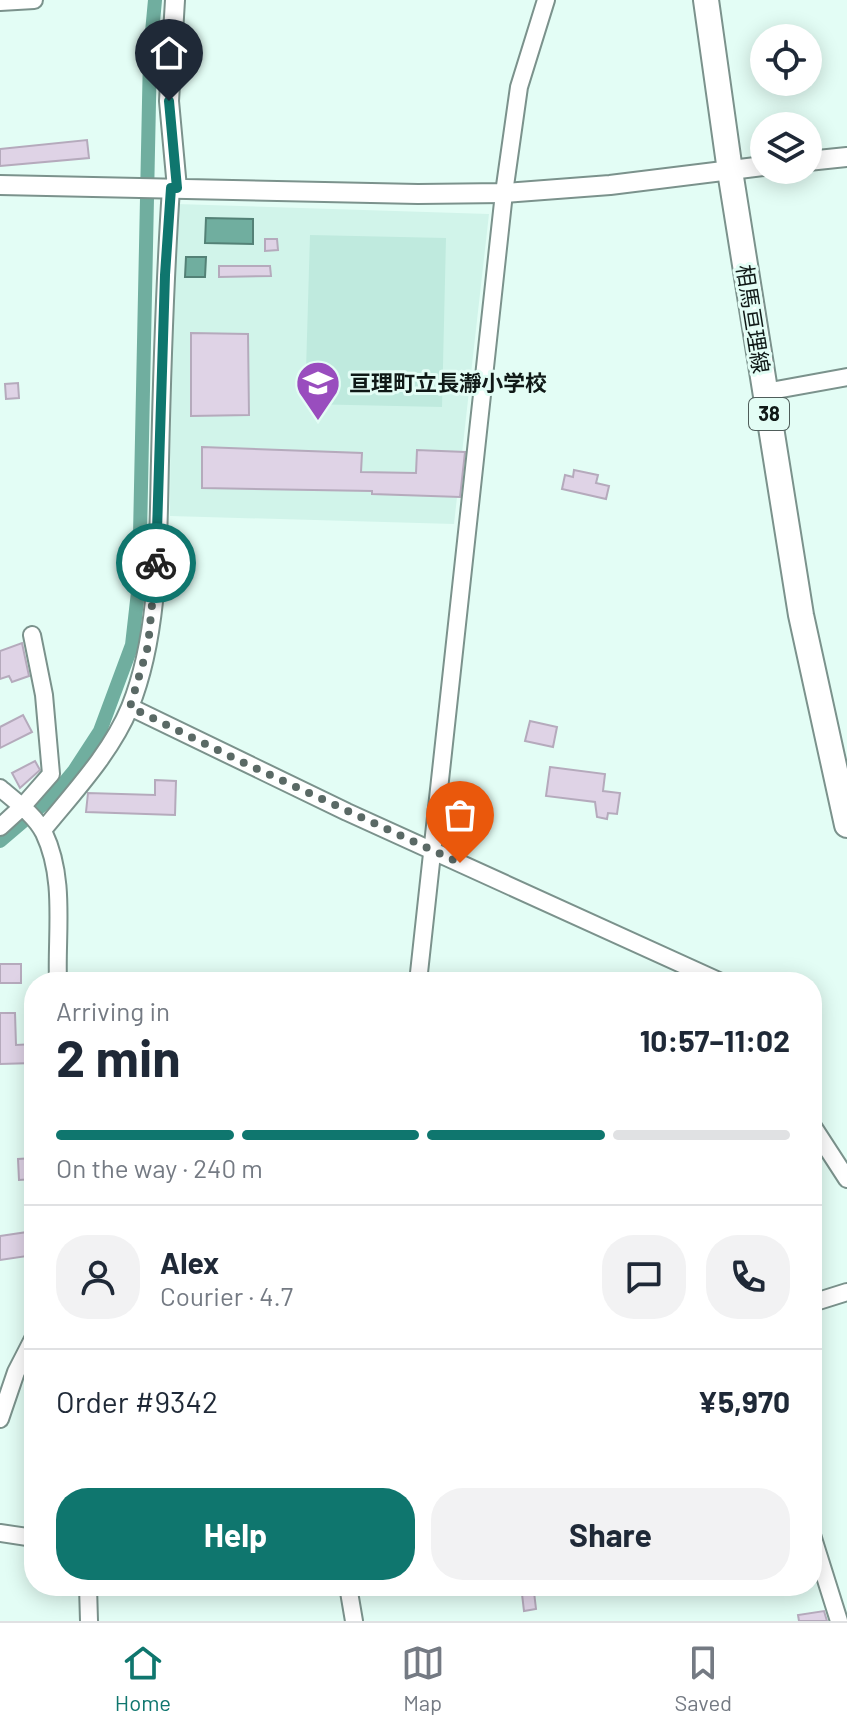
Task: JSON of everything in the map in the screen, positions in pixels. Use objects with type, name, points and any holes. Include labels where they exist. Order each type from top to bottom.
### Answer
[{"type":"main road","name":"相馬亘理線","points":[[706,0],[801,615],[847,825]]},
{"type":"street","points":[[0,2],[34,0]]},
{"type":"street","points":[[43,830],[102,758],[130,707],[148,646],[157,546],[165,275],[171,188],[169,101],[175,0]]},
{"type":"street","points":[[419,972],[504,193],[519,87],[546,0]]},
{"type":"street","points":[[822,160],[847,157]]},
{"type":"street","points":[[0,185],[504,193],[610,185],[750,168]]},
{"type":"street","points":[[765,392],[847,377]]},
{"type":"street","points":[[0,827],[51,774],[44,695],[32,635]]},
{"type":"street","points":[[130,707],[431,850],[699,972]]},
{"type":"street","points":[[0,788],[43,830],[55,866],[58,972]]},
{"type":"street","points":[[822,1140],[847,1179]]},
{"type":"street","points":[[822,1300],[847,1292]]},
{"type":"street","points":[[0,1419],[24,1356]]},
{"type":"street","points":[[0,1533],[24,1537]]},
{"type":"street","points":[[822,1567],[839,1621]]},
{"type":"street","points":[[88,1596],[89,1621]]},
{"type":"street","points":[[350,1596],[354,1621]]},
{"type":"shaded area","name":"亘理町立長瀞小学校","points":[[177,204],[489,214],[454,524],[170,516],[171,328]]},
{"type":"shaded area","points":[[206,218],[253,219],[253,244],[205,243]]},
{"type":"shaded area","points":[[310,235],[446,238],[442,407],[305,404]]},
{"type":"shaded area","points":[[186,257],[206,257],[205,277],[185,277]]},
{"type":"building","points":[[87,140],[89,158],[0,166],[0,149]]},
{"type":"building","points":[[265,239],[277,239],[278,250],[265,251]]},
{"type":"building","points":[[219,266],[270,266],[271,276],[219,277]]},
{"type":"building","points":[[191,333],[248,334],[249,415],[191,416]]},
{"type":"building","points":[[18,383],[19,398],[6,399],[5,384]]},
{"type":"building","points":[[202,447],[362,453],[361,472],[416,473],[417,450],[465,452],[460,497],[372,494],[372,491],[202,488]]},
{"type":"building","points":[[574,470],[598,475],[596,483],[609,486],[606,499],[562,489],[565,475],[573,477]]},
{"type":"building","points":[[22,643],[29,676],[12,682],[9,676],[0,679],[0,651]]},
{"type":"building","points":[[23,715],[32,732],[0,748],[0,727]]},
{"type":"building","points":[[530,721],[557,727],[553,747],[525,741]]},
{"type":"building","points":[[35,761],[40,770],[20,788],[12,773]]},
{"type":"building","points":[[550,767],[605,774],[603,791],[620,793],[617,814],[608,813],[607,819],[597,817],[595,802],[546,796]]},
{"type":"building","points":[[155,780],[176,781],[175,815],[86,812],[88,793],[155,795]]},
{"type":"building","points":[[0,964],[21,964],[21,983],[0,983]]},
{"type":"building","points":[[0,1013],[15,1013],[16,1045],[24,1045],[24,1063],[0,1064]]},
{"type":"building","points":[[18,1159],[24,1159],[24,1180],[19,1180]]},
{"type":"building","points":[[24,1232],[24,1256],[0,1260],[0,1236]]},
{"type":"building","points":[[522,1596],[534,1596],[536,1609],[524,1611]]},
{"type":"building","points":[[824,1611],[827,1621],[799,1621],[798,1615]]},
{"type":"waterway","points":[[0,841],[54,795],[74,771],[100,731],[132,645],[139,583],[150,54],[155,0]]},
{"type":"way so far","points":[[156,563],[148,646],[130,707],[460,863]]},
{"type":"place","name":"亘理町立長瀞小学校","points":[[318,422]]},
{"type":"route","points":[[156,563],[165,275],[171,188],[177,188],[169,101]]}]
